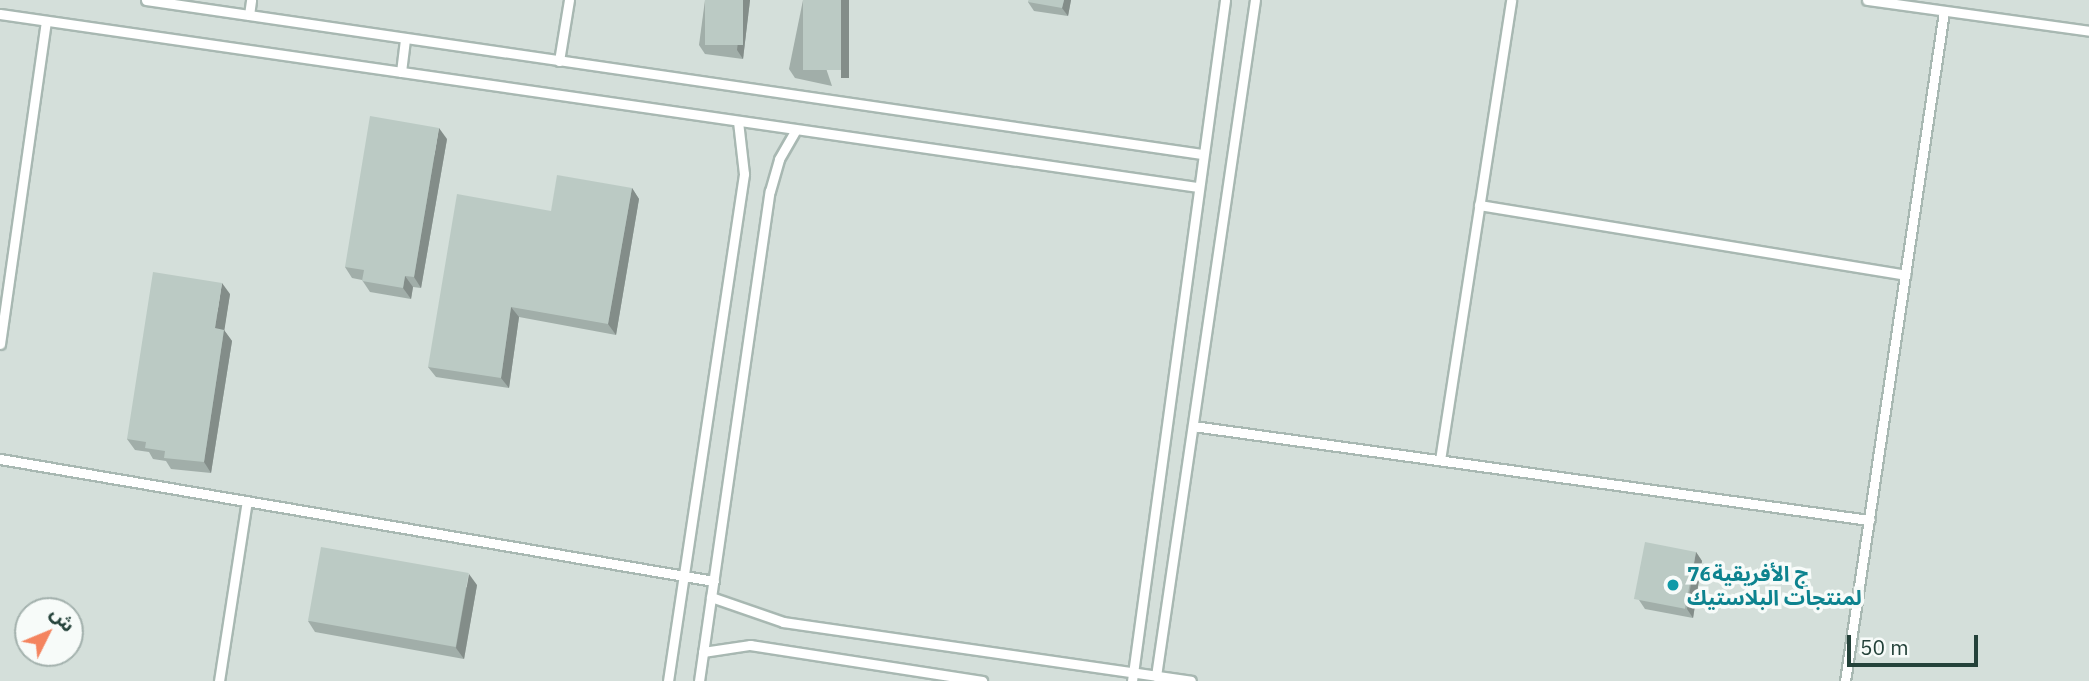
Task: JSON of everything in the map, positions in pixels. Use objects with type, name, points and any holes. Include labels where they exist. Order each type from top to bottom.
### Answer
[{"type":"lane","points":[[146,0],[1202,154]]},
{"type":"lane","points":[[249,15],[251,0]]},
{"type":"lane","points":[[559,61],[569,0]]},
{"type":"lane","points":[[1132,677],[1224,0]]},
{"type":"lane","points":[[1156,676],[1255,0]]},
{"type":"lane","points":[[1440,460],[1511,0]]},
{"type":"lane","points":[[1867,0],[2089,31]]},
{"type":"lane","points":[[1845,681],[1944,11]]},
{"type":"lane","points":[[0,14],[1197,187]]},
{"type":"lane","points":[[0,344],[46,21]]},
{"type":"lane","points":[[401,72],[405,38]]},
{"type":"lane","points":[[668,681],[744,174],[738,121]]},
{"type":"lane","points":[[699,681],[770,191],[779,159],[796,129]]},
{"type":"lane","points":[[1479,205],[1905,275]]},
{"type":"lane","points":[[1193,426],[1869,520]]},
{"type":"lane","points":[[0,459],[714,581]]},
{"type":"lane","points":[[219,681],[247,502]]},
{"type":"lane","points":[[711,597],[783,622],[1132,677],[1156,676],[1191,681]]},
{"type":"lane","points":[[703,652],[750,645],[982,681]]},
{"type":"shaded area","points":[[0,0],[2089,0],[2089,681],[0,681]]},
{"type":"building","points":[[705,0],[743,0],[743,45],[705,45]]},
{"type":"building","points":[[803,0],[841,0],[841,70],[803,70]]},
{"type":"building","points":[[1064,0],[1062,8],[1028,2]]},
{"type":"building","points":[[370,116],[439,128],[414,277],[405,276],[403,288],[362,281],[364,270],[345,267]]},
{"type":"building","points":[[557,175],[632,188],[608,324],[511,307],[501,378],[428,367],[457,194],[551,211]]},
{"type":"building","points":[[153,272],[222,283],[215,328],[224,330],[204,462],[164,458],[165,451],[145,448],[146,442],[127,439]]},
{"type":"building","name":"76ج الأفريقية لمنتجات البلاستيك","points":[[1645,542],[1696,552],[1685,609],[1634,599]]},
{"type":"building","points":[[321,547],[469,573],[456,647],[308,621]]},
{"type":"place","name":"76ج الأفريقية لمنتجات البلاستيك","points":[[1673,585]]}]
